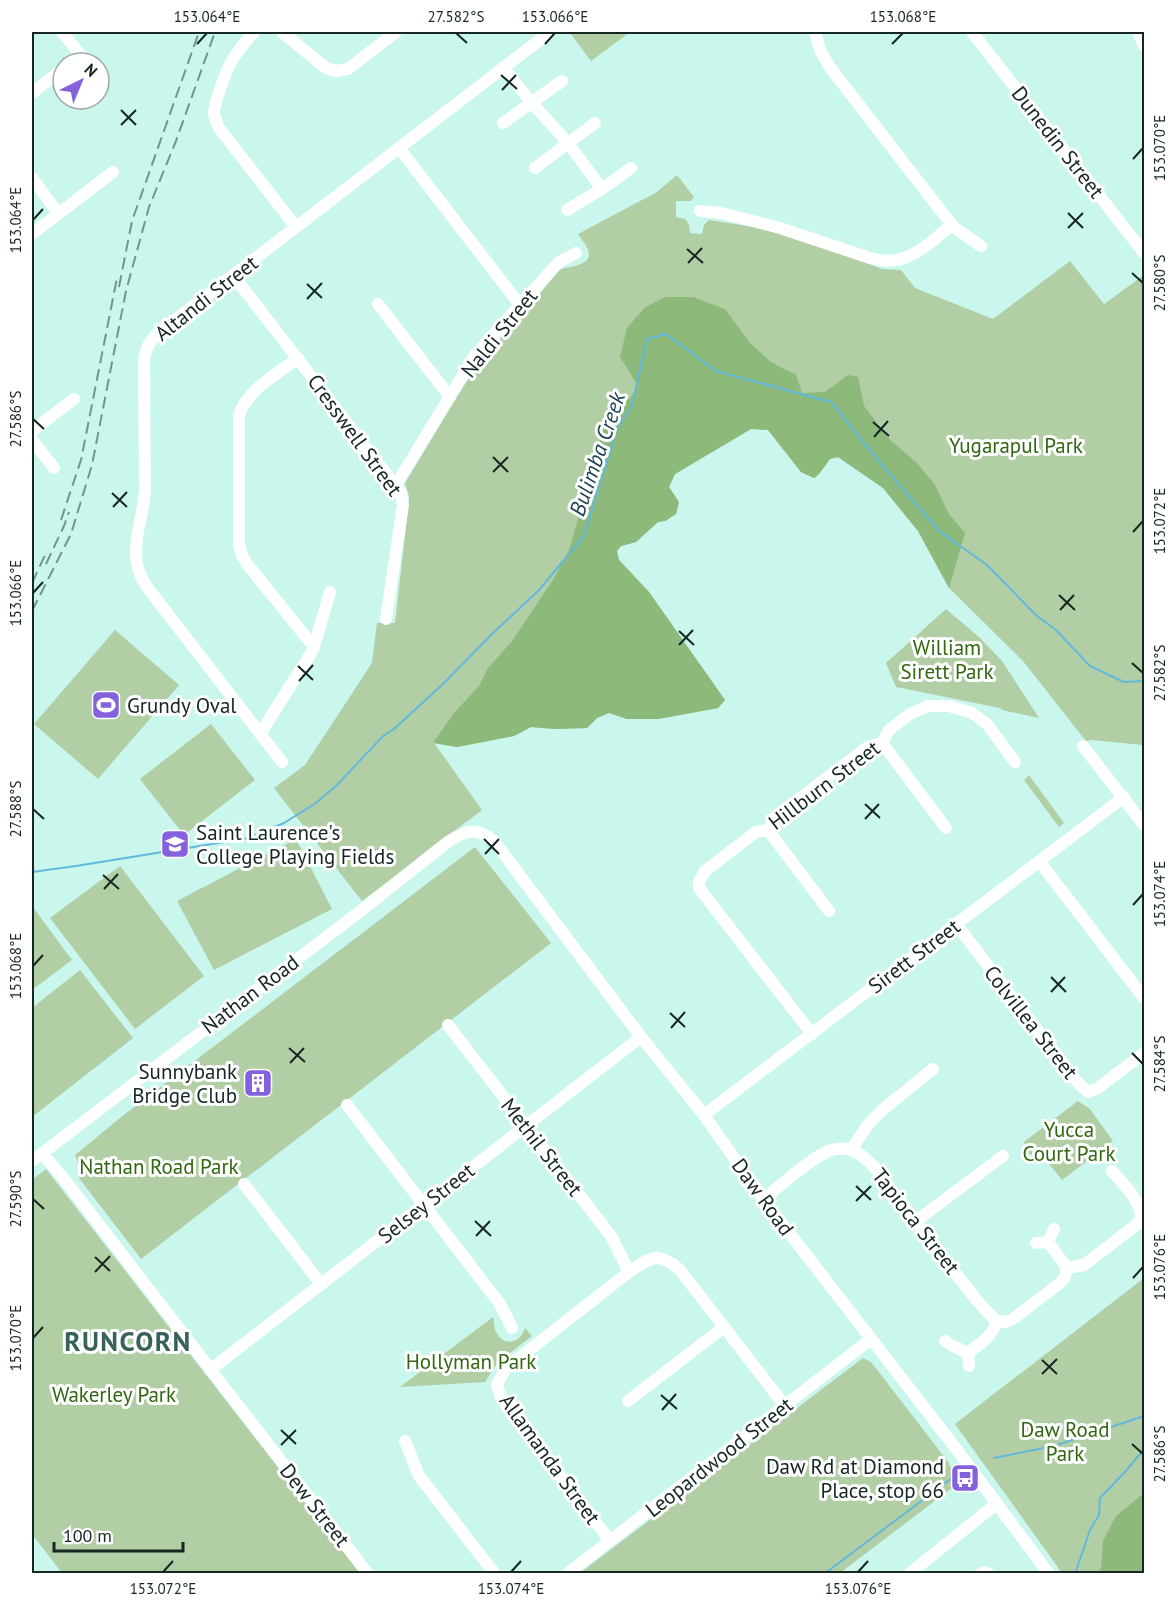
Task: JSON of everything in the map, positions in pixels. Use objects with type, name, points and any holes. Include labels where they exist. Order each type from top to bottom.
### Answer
[{"type":"street","points":[[62,32],[77,51]]},
{"type":"street","points":[[254,32],[230,64],[214,114],[219,128],[296,227]]},
{"type":"street","points":[[282,32],[326,68],[340,71],[348,69],[396,32]]},
{"type":"street","name":"Altandi Street","points":[[282,762],[147,587],[139,573],[135,557],[145,491],[144,362],[146,349],[154,337],[233,275],[550,32]]},
{"type":"street","points":[[815,32],[820,50],[829,66],[952,224],[981,246]]},
{"type":"street","name":"Dunedin Street","points":[[972,32],[1144,253]]},
{"type":"street","points":[[1138,32],[1144,46]]},
{"type":"street","points":[[504,67],[531,102],[568,143],[602,189]]},
{"type":"street","points":[[32,93],[51,78]]},
{"type":"street","points":[[503,123],[562,81]]},
{"type":"street","points":[[535,168],[595,123]]},
{"type":"street","points":[[399,148],[520,305]]},
{"type":"street","points":[[567,210],[631,168]]},
{"type":"street","points":[[32,234],[113,172]]},
{"type":"street","points":[[32,178],[58,213]]},
{"type":"street","points":[[700,211],[721,213],[780,228],[884,262],[910,257],[952,224]]},
{"type":"street","name":"Naldi Street","points":[[396,485],[475,355],[559,262],[576,253]]},
{"type":"street","name":"Cresswell Street","points":[[233,275],[401,493],[403,505],[386,619]]},
{"type":"street","points":[[378,304],[450,397]]},
{"type":"street","points":[[298,358],[252,393],[243,404],[239,415],[239,543],[241,553],[248,564],[314,647]]},
{"type":"street","points":[[32,431],[74,399]]},
{"type":"street","points":[[32,440],[54,468]]},
{"type":"street","points":[[260,734],[314,647],[330,592]]},
{"type":"street","name":"Hillburn Street","points":[[812,1034],[699,888],[699,882],[705,871],[756,832],[768,830],[775,817],[869,746],[882,744],[889,730],[910,714],[928,706],[949,706],[972,713],[987,724],[1015,762]]},
{"type":"street","points":[[882,744],[946,828]]},
{"type":"street","points":[[1083,746],[1144,825]]},
{"type":"street","name":"Sirett Street","points":[[704,1115],[1124,797]]},
{"type":"street","points":[[768,830],[829,911]]},
{"type":"street","name":"Daw Road","points":[[470,831],[486,835],[494,842],[641,1037],[704,1115],[763,1199],[954,1446],[1049,1574]]},
{"type":"street","name":"Nathan Road","points":[[32,1161],[449,841],[470,831]]},
{"type":"street","points":[[1039,861],[1144,998]]},
{"type":"street","name":"Colvillea Street","points":[[956,924],[1079,1084],[1088,1092],[1098,1088],[1144,1053]]},
{"type":"street","name":"Methil Street","points":[[448,1025],[611,1236],[629,1272]]},
{"type":"street","name":"Selsey Street","points":[[210,1370],[641,1037]]},
{"type":"street","points":[[763,1199],[828,1151],[839,1148],[851,1150],[880,1111],[933,1069]]},
{"type":"street","points":[[347,1105],[500,1304],[512,1328]]},
{"type":"street","name":"Tapioca Street","points":[[851,1150],[864,1156],[875,1168],[988,1314],[997,1321]]},
{"type":"street","name":"Dew Street","points":[[42,1153],[368,1574]]},
{"type":"street","points":[[916,1221],[1003,1156]]},
{"type":"street","points":[[1054,1229],[1042,1242],[1067,1268],[1077,1268],[1136,1226],[1143,1218],[1140,1207],[1112,1171]]},
{"type":"street","points":[[244,1184],[321,1284]]},
{"type":"street","name":"Allamanda Street","points":[[610,1541],[501,1398],[497,1385],[505,1369],[629,1272],[648,1260],[659,1258],[669,1260],[680,1270],[785,1406]]},
{"type":"street","points":[[968,1353],[990,1336],[997,1321],[1006,1322],[1013,1319],[1060,1283],[1065,1277],[1067,1268]]},
{"type":"street","points":[[628,1401],[724,1327]]},
{"type":"street","name":"Leopardwood Street","points":[[567,1574],[871,1339]]},
{"type":"street","points":[[945,1341],[968,1353]]},
{"type":"street","points":[[968,1353],[969,1366]]},
{"type":"street","points":[[405,1441],[419,1476],[495,1574]]},
{"type":"street","points":[[909,1574],[996,1504]]},
{"type":"street","points":[[981,1574],[985,1572],[989,1574]]},
{"type":"green space","points":[[571,32],[630,32],[591,61]]},
{"type":"green space","name":"Yugarapul Park","points":[[677,175],[694,197],[691,201],[676,201],[676,217],[685,219],[689,224],[690,233],[702,234],[704,225],[709,220],[774,230],[882,269],[901,270],[915,288],[993,319],[1070,261],[1104,304],[1144,275],[1144,745],[1086,741],[1023,661],[949,588],[918,531],[883,488],[838,457],[830,459],[814,478],[801,472],[768,430],[751,429],[675,474],[669,487],[679,502],[676,514],[665,521],[658,522],[636,542],[621,546],[617,551],[619,560],[649,592],[725,700],[718,708],[658,719],[627,719],[609,713],[597,718],[587,728],[531,727],[514,736],[457,747],[434,743],[482,810],[362,901],[274,788],[305,765],[372,663],[377,623],[395,623],[409,496],[405,483],[480,361],[525,312],[559,270],[578,265],[588,259],[588,251],[578,234],[657,192]]},
{"type":"green space","points":[[665,297],[693,297],[725,309],[750,343],[771,362],[796,375],[802,393],[825,392],[848,375],[858,377],[864,406],[890,440],[916,462],[935,485],[949,514],[965,533],[949,588],[918,531],[883,488],[838,457],[830,459],[814,478],[801,472],[768,430],[751,429],[675,474],[669,487],[679,502],[676,514],[665,521],[658,522],[636,542],[621,546],[617,551],[619,560],[649,592],[725,700],[718,708],[658,719],[627,719],[609,713],[597,718],[587,728],[531,727],[514,736],[457,747],[433,743],[453,714],[479,686],[488,668],[512,641],[553,580],[569,550],[580,512],[589,495],[601,435],[613,411],[631,397],[638,386],[620,357],[627,328],[644,308]]},
{"type":"green space","name":"William Sirett Park","points":[[946,609],[980,638],[1002,661],[1039,718],[896,687],[886,663]]},
{"type":"green space","name":"Grundy Oval","points":[[115,630],[179,685],[98,779],[34,724]]},
{"type":"green space","points":[[211,724],[255,780],[184,835],[140,779]]},
{"type":"green space","points":[[1029,775],[1064,823],[1059,827],[1024,780]]},
{"type":"green space","points":[[296,839],[332,909],[214,970],[177,901]]},
{"type":"green space","name":"Nathan Road Park","points":[[475,847],[551,943],[141,1259],[79,1178],[80,1169],[75,1155],[120,1118]]},
{"type":"green space","points":[[120,866],[204,976],[135,1029],[50,918]]},
{"type":"green space","points":[[32,906],[72,960],[32,990]]},
{"type":"green space","points":[[80,970],[133,1038],[32,1117],[32,1008]]},
{"type":"green space","name":"Yucca Court Park","points":[[1078,1101],[1090,1109],[1113,1141],[1062,1180],[1044,1158],[1029,1154],[1024,1142]]},
{"type":"green space","name":"Wakerley Park","points":[[46,1169],[360,1573],[62,1573],[32,1534],[32,1180]]},
{"type":"green space","name":"Daw Road Park","points":[[1144,1278],[1144,1573],[1062,1573],[955,1424]]},
{"type":"green space","name":"Hollyman Park","points":[[493,1317],[496,1332],[507,1342],[516,1340],[525,1328],[532,1336],[497,1363],[485,1382],[400,1387]]},
{"type":"green space","points":[[863,1358],[871,1362],[949,1463],[957,1484],[840,1573],[580,1573]]},
{"type":"green space","points":[[1144,1493],[1144,1573],[1098,1573],[1101,1568],[1103,1541],[1116,1516]]},
{"type":"waterway","name":"Bulimba Creek","points":[[32,872],[249,838],[284,823],[316,803],[337,785],[383,736],[394,729],[443,684],[539,590],[584,536],[617,428],[632,405],[647,339],[666,334],[716,371],[831,402],[939,531],[987,565],[1037,616],[1056,630],[1090,666],[1124,682],[1144,681]]},
{"type":"waterway","points":[[994,1458],[1054,1446],[1144,1416]]},
{"type":"waterway","points":[[1075,1574],[1090,1530],[1099,1515],[1100,1498],[1144,1449]]},
{"type":"waterway","points":[[824,1574],[956,1475]]},
{"type":"railway","points":[[119,287],[132,221],[199,32]]},
{"type":"railway","points":[[32,611],[71,534],[92,465],[126,291],[149,207],[176,141],[215,32]]},
{"type":"railway","points":[[61,520],[81,460],[117,278]]},
{"type":"railway","points":[[46,564],[69,512]]},
{"type":"railway","points":[[32,583],[46,553]]},
{"type":"place","name":"Grundy Oval","points":[[106,705]]},
{"type":"place","name":"Saint Laurence's College Playing Fields","points":[[175,844]]},
{"type":"place","name":"Sunnybank Bridge Club","points":[[258,1083]]},
{"type":"place","name":"Daw Rd at Diamond Place, stop 66","points":[[965,1478]]},
{"type":"district","name":"RUNCORN","points":[[128,1341]]}]
